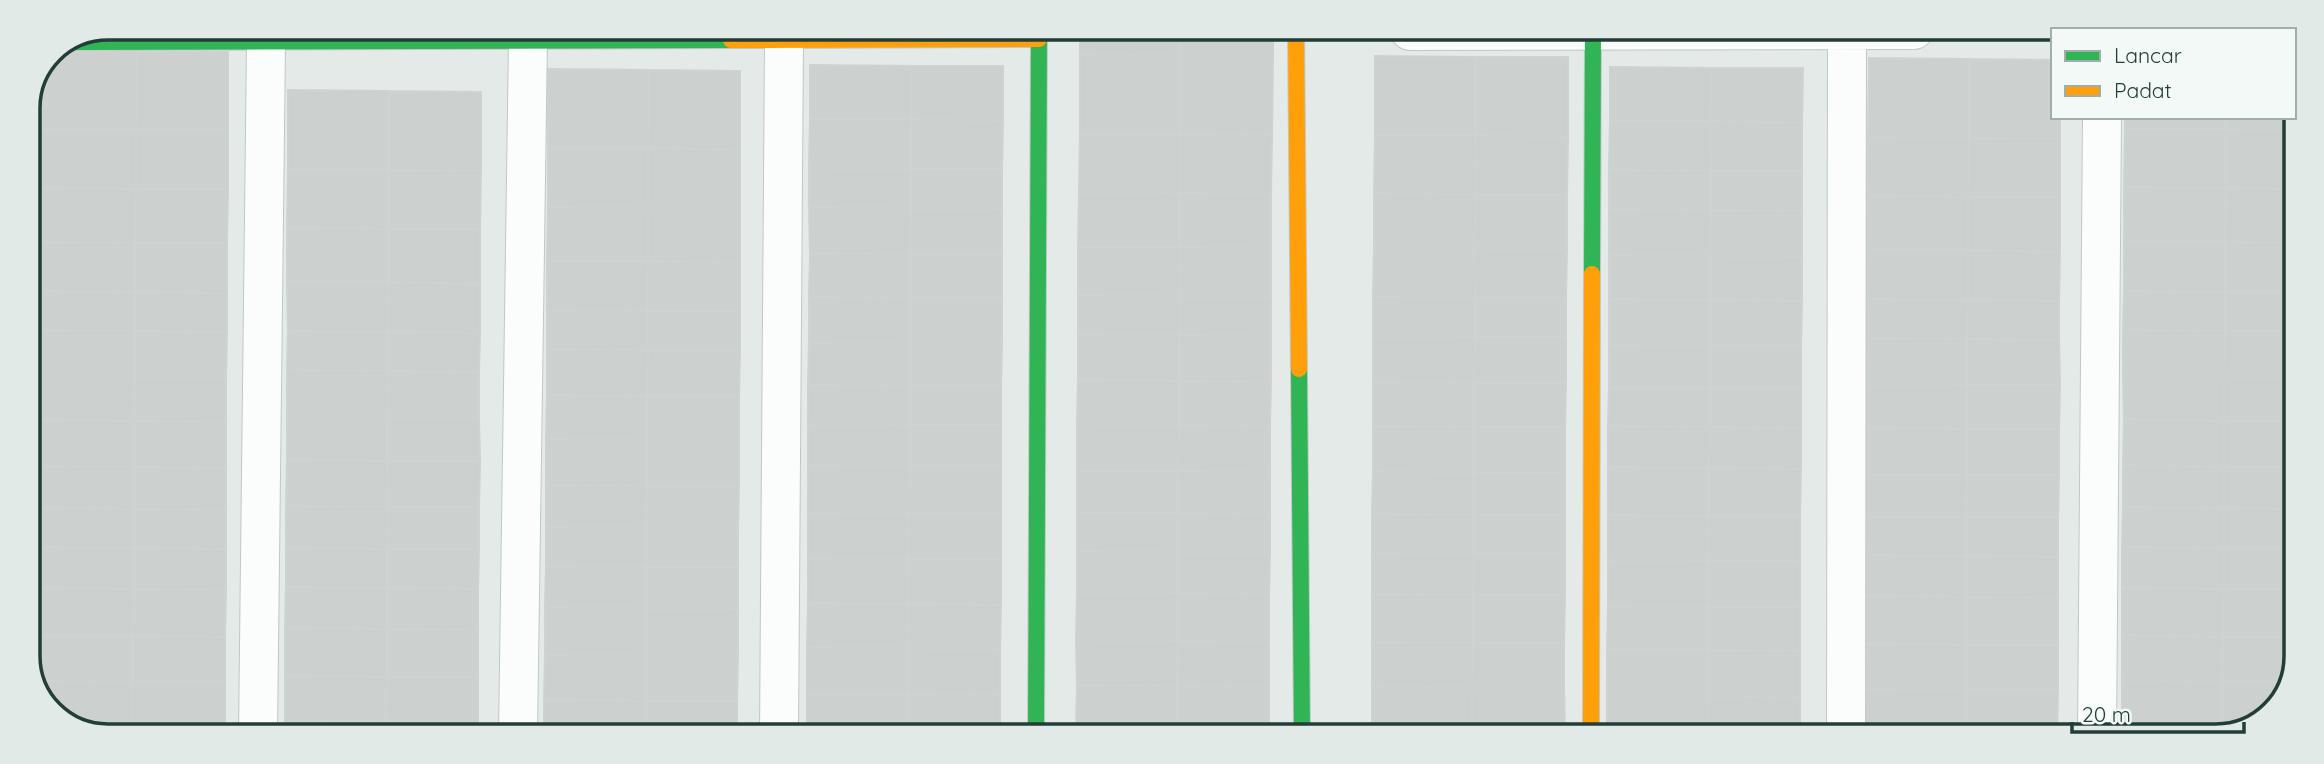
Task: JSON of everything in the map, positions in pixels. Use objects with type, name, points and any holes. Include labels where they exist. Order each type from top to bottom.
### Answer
[{"type":"street","points":[[94,42],[266,44],[314,40]]},
{"type":"street","points":[[518,724],[528,40]]},
{"type":"street","points":[[779,724],[784,40]]},
{"type":"street","points":[[1036,724],[1039,40]]},
{"type":"street","points":[[1296,40],[1302,724]]},
{"type":"street","points":[[1591,724],[1593,40]]},
{"type":"street","points":[[1846,724],[1847,40]]},
{"type":"street","points":[[258,724],[266,44]]},
{"type":"street","points":[[2097,724],[2102,119]]},
{"type":"building","points":[[1080,40],[1180,40],[1180,56],[1080,54]]},
{"type":"building","points":[[1180,40],[1273,40],[1273,56],[1180,56]]},
{"type":"building","points":[[73,51],[137,51],[136,130],[40,130],[40,109],[45,82],[60,60]]},
{"type":"building","points":[[137,51],[228,52],[228,130],[136,130]]},
{"type":"building","points":[[1080,54],[1180,56],[1180,134],[1080,134]]},
{"type":"building","points":[[1180,56],[1273,56],[1272,135],[1180,134]]},
{"type":"building","points":[[1375,56],[1475,57],[1475,135],[1375,135]]},
{"type":"building","points":[[1475,57],[1568,57],[1568,137],[1475,135]]},
{"type":"building","points":[[1869,58],[1969,59],[1969,138],[1868,137]]},
{"type":"building","points":[[1969,59],[2051,60],[2051,119],[2060,119],[2060,139],[1969,138]]},
{"type":"building","points":[[810,65],[912,66],[911,119],[810,119]]},
{"type":"building","points":[[912,66],[1003,66],[1003,121],[911,119]]},
{"type":"building","points":[[1610,67],[1712,68],[1710,121],[1610,121]]},
{"type":"building","points":[[1712,68],[1803,68],[1802,123],[1710,121]]},
{"type":"building","points":[[548,69],[649,70],[648,148],[548,148]]},
{"type":"building","points":[[649,70],[740,71],[740,150],[648,148]]},
{"type":"building","points":[[288,90],[389,91],[389,170],[288,170]]},
{"type":"building","points":[[389,91],[481,92],[481,171],[389,170]]},
{"type":"building","points":[[810,119],[911,119],[911,169],[809,168]]},
{"type":"building","points":[[911,119],[1003,121],[1002,169],[911,169]]},
{"type":"building","points":[[2125,119],[2226,119],[2226,129],[2125,129]]},
{"type":"building","points":[[2226,119],[2284,119],[2284,130],[2226,129]]},
{"type":"building","points":[[1610,121],[1710,121],[1711,171],[1609,170]]},
{"type":"building","points":[[1710,121],[1802,123],[1802,171],[1711,171]]},
{"type":"building","points":[[2125,129],[2226,129],[2226,188],[2124,187]]},
{"type":"building","points":[[2226,129],[2284,130],[2284,189],[2226,188]]},
{"type":"building","points":[[40,130],[136,130],[136,189],[40,188]]},
{"type":"building","points":[[136,130],[228,130],[228,189],[136,189]]},
{"type":"building","points":[[1080,134],[1180,134],[1179,193],[1079,192]]},
{"type":"building","points":[[1180,134],[1272,135],[1271,194],[1179,193]]},
{"type":"building","points":[[1375,135],[1475,135],[1476,195],[1374,193]]},
{"type":"building","points":[[1475,135],[1568,137],[1567,195],[1476,195]]},
{"type":"building","points":[[1868,137],[1969,138],[1968,197],[1867,196]]},
{"type":"building","points":[[1969,138],[2060,139],[2060,197],[1968,197]]},
{"type":"building","points":[[548,148],[648,148],[648,208],[548,207]]},
{"type":"building","points":[[648,148],[740,150],[740,208],[648,208]]},
{"type":"building","points":[[809,168],[911,169],[911,208],[809,207]]},
{"type":"building","points":[[911,169],[1002,169],[1002,209],[911,208]]},
{"type":"building","points":[[288,170],[389,170],[389,229],[287,228]]},
{"type":"building","points":[[389,170],[481,171],[480,229],[389,229]]},
{"type":"building","points":[[1609,170],[1711,171],[1711,210],[1609,209]]},
{"type":"building","points":[[1711,171],[1802,171],[1802,211],[1711,210]]},
{"type":"building","points":[[2124,187],[2226,188],[2225,242],[2124,242]]},
{"type":"building","points":[[40,188],[136,189],[135,243],[40,242]]},
{"type":"building","points":[[2226,188],[2284,189],[2284,243],[2225,242]]},
{"type":"building","points":[[136,189],[228,189],[227,243],[135,243]]},
{"type":"building","points":[[1079,192],[1179,193],[1179,247],[1078,247]]},
{"type":"building","points":[[1179,193],[1271,194],[1271,248],[1179,247]]},
{"type":"building","points":[[1374,193],[1476,195],[1474,248],[1374,248]]},
{"type":"building","points":[[1476,195],[1567,195],[1567,249],[1474,248]]},
{"type":"building","points":[[1867,196],[1968,197],[1968,250],[1867,250]]},
{"type":"building","points":[[1968,197],[2060,197],[2060,252],[1968,250]]},
{"type":"building","points":[[548,207],[648,208],[648,261],[547,261]]},
{"type":"building","points":[[809,207],[911,208],[910,254],[810,253]]},
{"type":"building","points":[[648,208],[740,208],[740,263],[648,261]]},
{"type":"building","points":[[911,208],[1002,209],[1002,254],[910,254]]},
{"type":"building","points":[[1609,209],[1711,210],[1710,256],[1609,255]]},
{"type":"building","points":[[1711,210],[1802,211],[1802,257],[1710,256]]},
{"type":"building","points":[[287,228],[389,229],[389,282],[287,282]]},
{"type":"building","points":[[389,229],[480,229],[480,284],[389,282]]},
{"type":"building","points":[[40,242],[135,243],[135,292],[40,291]]},
{"type":"building","points":[[2124,242],[2225,242],[2225,292],[2124,291]]},
{"type":"building","points":[[2225,242],[2284,243],[2284,292],[2225,292]]},
{"type":"building","points":[[135,243],[227,243],[227,293],[135,292]]},
{"type":"building","points":[[1078,247],[1179,247],[1180,296],[1078,295]]},
{"type":"building","points":[[1179,247],[1271,248],[1271,297],[1180,296]]},
{"type":"building","points":[[1374,248],[1474,248],[1475,298],[1373,297]]},
{"type":"building","points":[[1474,248],[1567,249],[1566,298],[1475,298]]},
{"type":"building","points":[[1867,250],[1968,250],[1968,300],[1867,299]]},
{"type":"building","points":[[1968,250],[2060,252],[2059,301],[1968,300]]},
{"type":"building","points":[[810,253],[910,254],[910,298],[809,297]]},
{"type":"building","points":[[910,254],[1002,254],[1002,298],[910,298]]},
{"type":"building","points":[[1609,255],[1710,256],[1710,300],[1609,299]]},
{"type":"building","points":[[1710,256],[1802,257],[1802,301],[1710,300]]},
{"type":"building","points":[[547,261],[648,261],[647,311],[547,310]]},
{"type":"building","points":[[648,261],[740,263],[740,311],[647,311]]},
{"type":"building","points":[[287,282],[389,282],[388,332],[288,331]]},
{"type":"building","points":[[389,282],[480,284],[480,333],[388,332]]},
{"type":"building","points":[[40,291],[135,292],[135,331],[40,330]]},
{"type":"building","points":[[2124,291],[2225,292],[2225,331],[2123,330]]},
{"type":"building","points":[[135,292],[227,293],[227,332],[135,331]]},
{"type":"building","points":[[2225,292],[2284,292],[2284,331],[2225,331]]},
{"type":"building","points":[[1078,295],[1180,296],[1179,335],[1078,334]]},
{"type":"building","points":[[1180,296],[1271,297],[1271,336],[1179,335]]},
{"type":"building","points":[[809,297],[910,298],[910,344],[809,343]]},
{"type":"building","points":[[1373,297],[1475,298],[1475,337],[1373,336]]},
{"type":"building","points":[[910,298],[1002,298],[1002,344],[910,344]]},
{"type":"building","points":[[1475,298],[1566,298],[1566,337],[1475,337]]},
{"type":"building","points":[[1609,299],[1710,300],[1710,346],[1609,345]]},
{"type":"building","points":[[1867,299],[1968,300],[1967,339],[1867,338]]},
{"type":"building","points":[[1710,300],[1802,301],[1801,346],[1710,346]]},
{"type":"building","points":[[1968,300],[2059,301],[2059,340],[1967,339]]},
{"type":"building","points":[[547,310],[647,311],[648,350],[547,349]]},
{"type":"building","points":[[647,311],[740,311],[740,350],[648,350]]},
{"type":"building","points":[[40,330],[135,331],[135,376],[40,376]]},
{"type":"building","points":[[2123,330],[2225,331],[2224,376],[2123,376]]},
{"type":"building","points":[[135,331],[227,332],[226,377],[135,376]]},
{"type":"building","points":[[288,331],[388,332],[388,371],[287,370]]},
{"type":"building","points":[[2225,331],[2284,331],[2284,377],[2224,376]]},
{"type":"building","points":[[388,332],[480,333],[479,372],[388,371]]},
{"type":"building","points":[[1078,334],[1179,335],[1179,381],[1078,380]]},
{"type":"building","points":[[1179,335],[1271,336],[1271,382],[1179,381]]},
{"type":"building","points":[[1373,336],[1475,337],[1474,383],[1373,382]]},
{"type":"building","points":[[1475,337],[1566,337],[1566,383],[1474,383]]},
{"type":"building","points":[[1867,338],[1967,339],[1967,385],[1867,384]]},
{"type":"building","points":[[1967,339],[2059,340],[2060,385],[1967,385]]},
{"type":"building","points":[[809,343],[910,344],[910,386],[808,385]]},
{"type":"building","points":[[910,344],[1002,344],[1001,386],[910,386]]},
{"type":"building","points":[[1609,345],[1710,346],[1710,388],[1609,388]]},
{"type":"building","points":[[1710,346],[1801,346],[1801,388],[1710,388]]},
{"type":"building","points":[[547,349],[648,350],[647,396],[547,395]]},
{"type":"building","points":[[648,350],[740,350],[739,396],[647,396]]},
{"type":"building","points":[[287,370],[388,371],[387,416],[287,416]]},
{"type":"building","points":[[388,371],[479,372],[479,418],[387,416]]},
{"type":"building","points":[[40,376],[135,376],[134,421],[40,420]]},
{"type":"building","points":[[135,376],[226,377],[226,422],[134,421]]},
{"type":"building","points":[[2123,376],[2224,376],[2224,421],[2124,419]]},
{"type":"building","points":[[2224,376],[2284,377],[2284,421],[2224,421]]},
{"type":"building","points":[[1078,380],[1179,381],[1179,425],[1077,424]]},
{"type":"building","points":[[1179,381],[1271,382],[1270,426],[1179,425]]},
{"type":"building","points":[[1373,382],[1474,383],[1474,427],[1373,426]]},
{"type":"building","points":[[1474,383],[1566,383],[1565,427],[1474,427]]},
{"type":"building","points":[[1867,384],[1967,385],[1967,429],[1866,428]]},
{"type":"building","points":[[808,385],[910,386],[910,425],[808,424]]},
{"type":"building","points":[[1967,385],[2060,385],[2059,429],[1967,429]]},
{"type":"building","points":[[910,386],[1001,386],[1001,425],[910,425]]},
{"type":"building","points":[[1609,388],[1710,388],[1710,427],[1608,426]]},
{"type":"building","points":[[1710,388],[1801,388],[1801,428],[1710,427]]},
{"type":"building","points":[[547,395],[647,396],[647,440],[546,439]]},
{"type":"building","points":[[647,396],[739,396],[739,440],[647,440]]},
{"type":"building","points":[[287,416],[387,416],[387,461],[287,460]]},
{"type":"building","points":[[387,416],[479,418],[480,461],[387,461]]},
{"type":"building","points":[[2124,419],[2224,421],[2224,467],[2123,465]]},
{"type":"building","points":[[40,420],[134,421],[134,467],[40,466]]},
{"type":"building","points":[[134,421],[226,422],[226,468],[134,467]]},
{"type":"building","points":[[2224,421],[2284,421],[2284,467],[2224,467]]},
{"type":"building","points":[[808,424],[910,425],[910,466],[808,465]]},
{"type":"building","points":[[1077,424],[1179,425],[1178,471],[1077,471]]},
{"type":"building","points":[[910,425],[1001,425],[1001,466],[910,466]]},
{"type":"building","points":[[1179,425],[1270,426],[1270,472],[1178,471]]},
{"type":"building","points":[[1373,426],[1474,427],[1474,473],[1373,471]]},
{"type":"building","points":[[1608,426],[1710,427],[1709,468],[1608,467]]},
{"type":"building","points":[[1474,427],[1565,427],[1565,473],[1474,473]]},
{"type":"building","points":[[1710,427],[1801,428],[1801,469],[1709,468]]},
{"type":"building","points":[[1866,428],[1967,429],[1967,475],[1866,475]]},
{"type":"building","points":[[1967,429],[2059,429],[2059,475],[1967,475]]},
{"type":"building","points":[[546,439],[647,440],[647,486],[546,485]]},
{"type":"building","points":[[647,440],[739,440],[739,486],[647,486]]},
{"type":"building","points":[[287,460],[387,461],[388,507],[286,506]]},
{"type":"building","points":[[387,461],[480,461],[479,507],[388,507]]},
{"type":"building","points":[[808,465],[910,466],[909,514],[808,513]]},
{"type":"building","points":[[2123,465],[2224,467],[2224,508],[2123,507]]},
{"type":"building","points":[[40,466],[134,467],[134,509],[40,508]]},
{"type":"building","points":[[910,466],[1001,466],[1001,514],[909,514]]},
{"type":"building","points":[[134,467],[226,468],[226,510],[134,509]]},
{"type":"building","points":[[1608,467],[1709,468],[1709,516],[1608,515]]},
{"type":"building","points":[[2224,467],[2284,467],[2284,509],[2224,508]]},
{"type":"building","points":[[1709,468],[1801,469],[1800,516],[1709,516]]},
{"type":"building","points":[[1077,471],[1178,471],[1178,513],[1077,513]]},
{"type":"building","points":[[1178,471],[1270,472],[1270,514],[1178,513]]},
{"type":"building","points":[[1373,471],[1474,473],[1474,515],[1372,514]]},
{"type":"building","points":[[1474,473],[1565,473],[1565,515],[1474,515]]},
{"type":"building","points":[[1866,475],[1967,475],[1966,517],[1866,517]]},
{"type":"building","points":[[1967,475],[2059,475],[2058,517],[1966,517]]},
{"type":"building","points":[[546,485],[647,486],[646,528],[546,527]]},
{"type":"building","points":[[647,486],[739,486],[738,528],[646,528]]},
{"type":"building","points":[[286,506],[388,507],[387,549],[286,548]]},
{"type":"building","points":[[388,507],[479,507],[479,549],[387,549]]},
{"type":"building","points":[[2123,507],[2224,508],[2224,548],[2122,547]]},
{"type":"building","points":[[40,508],[134,509],[134,548],[40,547]]},
{"type":"building","points":[[2224,508],[2284,509],[2284,548],[2224,548]]},
{"type":"building","points":[[134,509],[226,510],[226,549],[134,548]]},
{"type":"building","points":[[808,513],[909,514],[908,559],[808,558]]},
{"type":"building","points":[[1077,513],[1178,513],[1178,552],[1077,551]]},
{"type":"building","points":[[1178,513],[1270,514],[1270,553],[1178,552]]},
{"type":"building","points":[[909,514],[1001,514],[1001,559],[908,559]]},
{"type":"building","points":[[1372,514],[1474,515],[1474,554],[1372,553]]},
{"type":"building","points":[[1474,515],[1565,515],[1565,554],[1474,554]]},
{"type":"building","points":[[1608,515],[1709,516],[1708,561],[1608,560]]},
{"type":"building","points":[[1709,516],[1800,516],[1800,561],[1708,561]]},
{"type":"building","points":[[1866,517],[1966,517],[1966,556],[1866,555]]},
{"type":"building","points":[[1966,517],[2058,517],[2058,557],[1966,556]]},
{"type":"building","points":[[546,527],[646,528],[646,567],[546,566]]},
{"type":"building","points":[[646,528],[738,528],[738,567],[646,567]]},
{"type":"building","points":[[40,547],[134,548],[134,589],[40,588]]},
{"type":"building","points":[[2122,547],[2224,548],[2224,589],[2122,588]]},
{"type":"building","points":[[134,548],[226,549],[226,590],[134,589]]},
{"type":"building","points":[[286,548],[387,549],[387,588],[286,587]]},
{"type":"building","points":[[2224,548],[2284,548],[2284,589],[2224,589]]},
{"type":"building","points":[[387,549],[479,549],[478,589],[387,588]]},
{"type":"building","points":[[1077,551],[1178,552],[1178,593],[1077,592]]},
{"type":"building","points":[[1178,552],[1270,553],[1269,594],[1178,593]]},
{"type":"building","points":[[1372,553],[1474,554],[1473,595],[1372,594]]},
{"type":"building","points":[[1474,554],[1565,554],[1565,595],[1473,595]]},
{"type":"building","points":[[1866,555],[1966,556],[1966,597],[1865,596]]},
{"type":"building","points":[[1966,556],[2058,557],[2058,598],[1966,597]]},
{"type":"building","points":[[808,558],[908,559],[909,604],[808,603]]},
{"type":"building","points":[[908,559],[1001,559],[1001,605],[909,604]]},
{"type":"building","points":[[1608,560],[1708,561],[1708,607],[1608,606]]},
{"type":"building","points":[[1708,561],[1800,561],[1800,607],[1708,607]]},
{"type":"building","points":[[546,566],[646,567],[646,608],[545,607]]},
{"type":"building","points":[[646,567],[738,567],[738,609],[646,608]]},
{"type":"building","points":[[286,587],[387,588],[387,629],[285,628]]},
{"type":"building","points":[[40,588],[134,589],[133,636],[40,636]]},
{"type":"building","points":[[387,588],[478,589],[478,630],[387,629]]},
{"type":"building","points":[[2122,588],[2224,589],[2223,637],[2122,635]]},
{"type":"building","points":[[134,589],[226,590],[225,637],[133,636]]},
{"type":"building","points":[[2224,589],[2284,589],[2284,637],[2223,637]]},
{"type":"building","points":[[1077,592],[1178,593],[1178,641],[1076,640]]},
{"type":"building","points":[[1178,593],[1269,594],[1269,642],[1178,641]]},
{"type":"building","points":[[1372,594],[1473,595],[1473,643],[1372,642]]},
{"type":"building","points":[[1473,595],[1565,595],[1564,643],[1473,643]]},
{"type":"building","points":[[1865,596],[1966,597],[1966,645],[1865,644]]},
{"type":"building","points":[[1966,597],[2058,598],[2058,645],[1966,645]]},
{"type":"building","points":[[808,603],[909,604],[908,648],[807,647]]},
{"type":"building","points":[[909,604],[1001,605],[1000,649],[908,648]]},
{"type":"building","points":[[1608,606],[1708,607],[1708,650],[1607,650]]},
{"type":"building","points":[[545,607],[646,608],[646,656],[545,655]]},
{"type":"building","points":[[1708,607],[1800,607],[1800,651],[1708,650]]},
{"type":"building","points":[[646,608],[738,609],[738,656],[646,656]]},
{"type":"building","points":[[285,628],[387,629],[387,677],[285,676]]},
{"type":"building","points":[[387,629],[478,630],[478,677],[387,677]]},
{"type":"building","points":[[2122,635],[2223,637],[2222,682],[2122,680]]},
{"type":"building","points":[[40,636],[133,636],[133,682],[45,681],[40,660]]},
{"type":"building","points":[[133,636],[225,637],[225,682],[133,682]]},
{"type":"building","points":[[2223,637],[2284,637],[2283,664],[2278,682],[2222,682]]},
{"type":"building","points":[[1076,640],[1178,641],[1177,686],[1077,685]]},
{"type":"building","points":[[1178,641],[1269,642],[1269,687],[1177,686]]},
{"type":"building","points":[[1372,642],[1473,643],[1472,688],[1372,686]]},
{"type":"building","points":[[1473,643],[1564,643],[1564,688],[1472,688]]},
{"type":"building","points":[[1865,644],[1966,645],[1966,690],[1865,689]]},
{"type":"building","points":[[1966,645],[2058,645],[2058,690],[1966,690]]},
{"type":"building","points":[[807,647],[908,648],[908,694],[807,694]]},
{"type":"building","points":[[908,648],[1000,649],[1000,695],[908,694]]},
{"type":"building","points":[[1607,650],[1708,650],[1708,696],[1607,696]]},
{"type":"building","points":[[1708,650],[1800,651],[1800,698],[1708,696]]},
{"type":"building","points":[[545,655],[646,656],[646,701],[544,700]]},
{"type":"building","points":[[646,656],[738,656],[737,701],[646,701]]},
{"type":"building","points":[[285,676],[387,677],[386,722],[285,721]]},
{"type":"building","points":[[387,677],[478,677],[478,722],[386,722]]},
{"type":"building","points":[[2122,680],[2222,682],[2222,723],[2122,724]]},
{"type":"building","points":[[45,681],[133,682],[132,724],[109,724],[78,717],[54,697]]},
{"type":"building","points":[[133,682],[225,682],[225,724],[132,724]]},
{"type":"building","points":[[2222,682],[2278,682],[2257,710],[2246,717],[2222,723]]},
{"type":"building","points":[[1077,685],[1177,686],[1177,724],[1076,724]]},
{"type":"building","points":[[1177,686],[1269,687],[1269,724],[1177,724]]},
{"type":"building","points":[[1372,686],[1472,688],[1472,724],[1372,724]]},
{"type":"building","points":[[1472,688],[1564,688],[1565,724],[1472,724]]},
{"type":"building","points":[[1865,689],[1966,690],[1966,724],[1864,724]]},
{"type":"building","points":[[1966,690],[2058,690],[2057,724],[1966,724]]},
{"type":"building","points":[[807,694],[908,694],[908,724],[807,724]]},
{"type":"building","points":[[908,694],[1000,695],[1000,724],[908,724]]},
{"type":"building","points":[[1607,696],[1708,696],[1707,724],[1607,724]]},
{"type":"building","points":[[1708,696],[1800,698],[1800,724],[1707,724]]},
{"type":"building","points":[[544,700],[646,701],[646,724],[544,724]]},
{"type":"building","points":[[646,701],[737,701],[737,724],[646,724]]},
{"type":"building","points":[[285,721],[386,722],[386,724],[285,724]]},
{"type":"building","points":[[386,722],[478,722],[478,724]]},
{"type":"traffic: fast","points":[[95,42],[731,40]]},
{"type":"traffic: fast","points":[[1036,724],[1039,40]]},
{"type":"traffic: fast","points":[[1592,274],[1593,40]]},
{"type":"traffic: fast","points":[[1299,369],[1302,724]]},
{"type":"traffic: slow","points":[[1296,40],[1299,369]]},
{"type":"traffic: slow","points":[[1591,724],[1592,274]]}]
